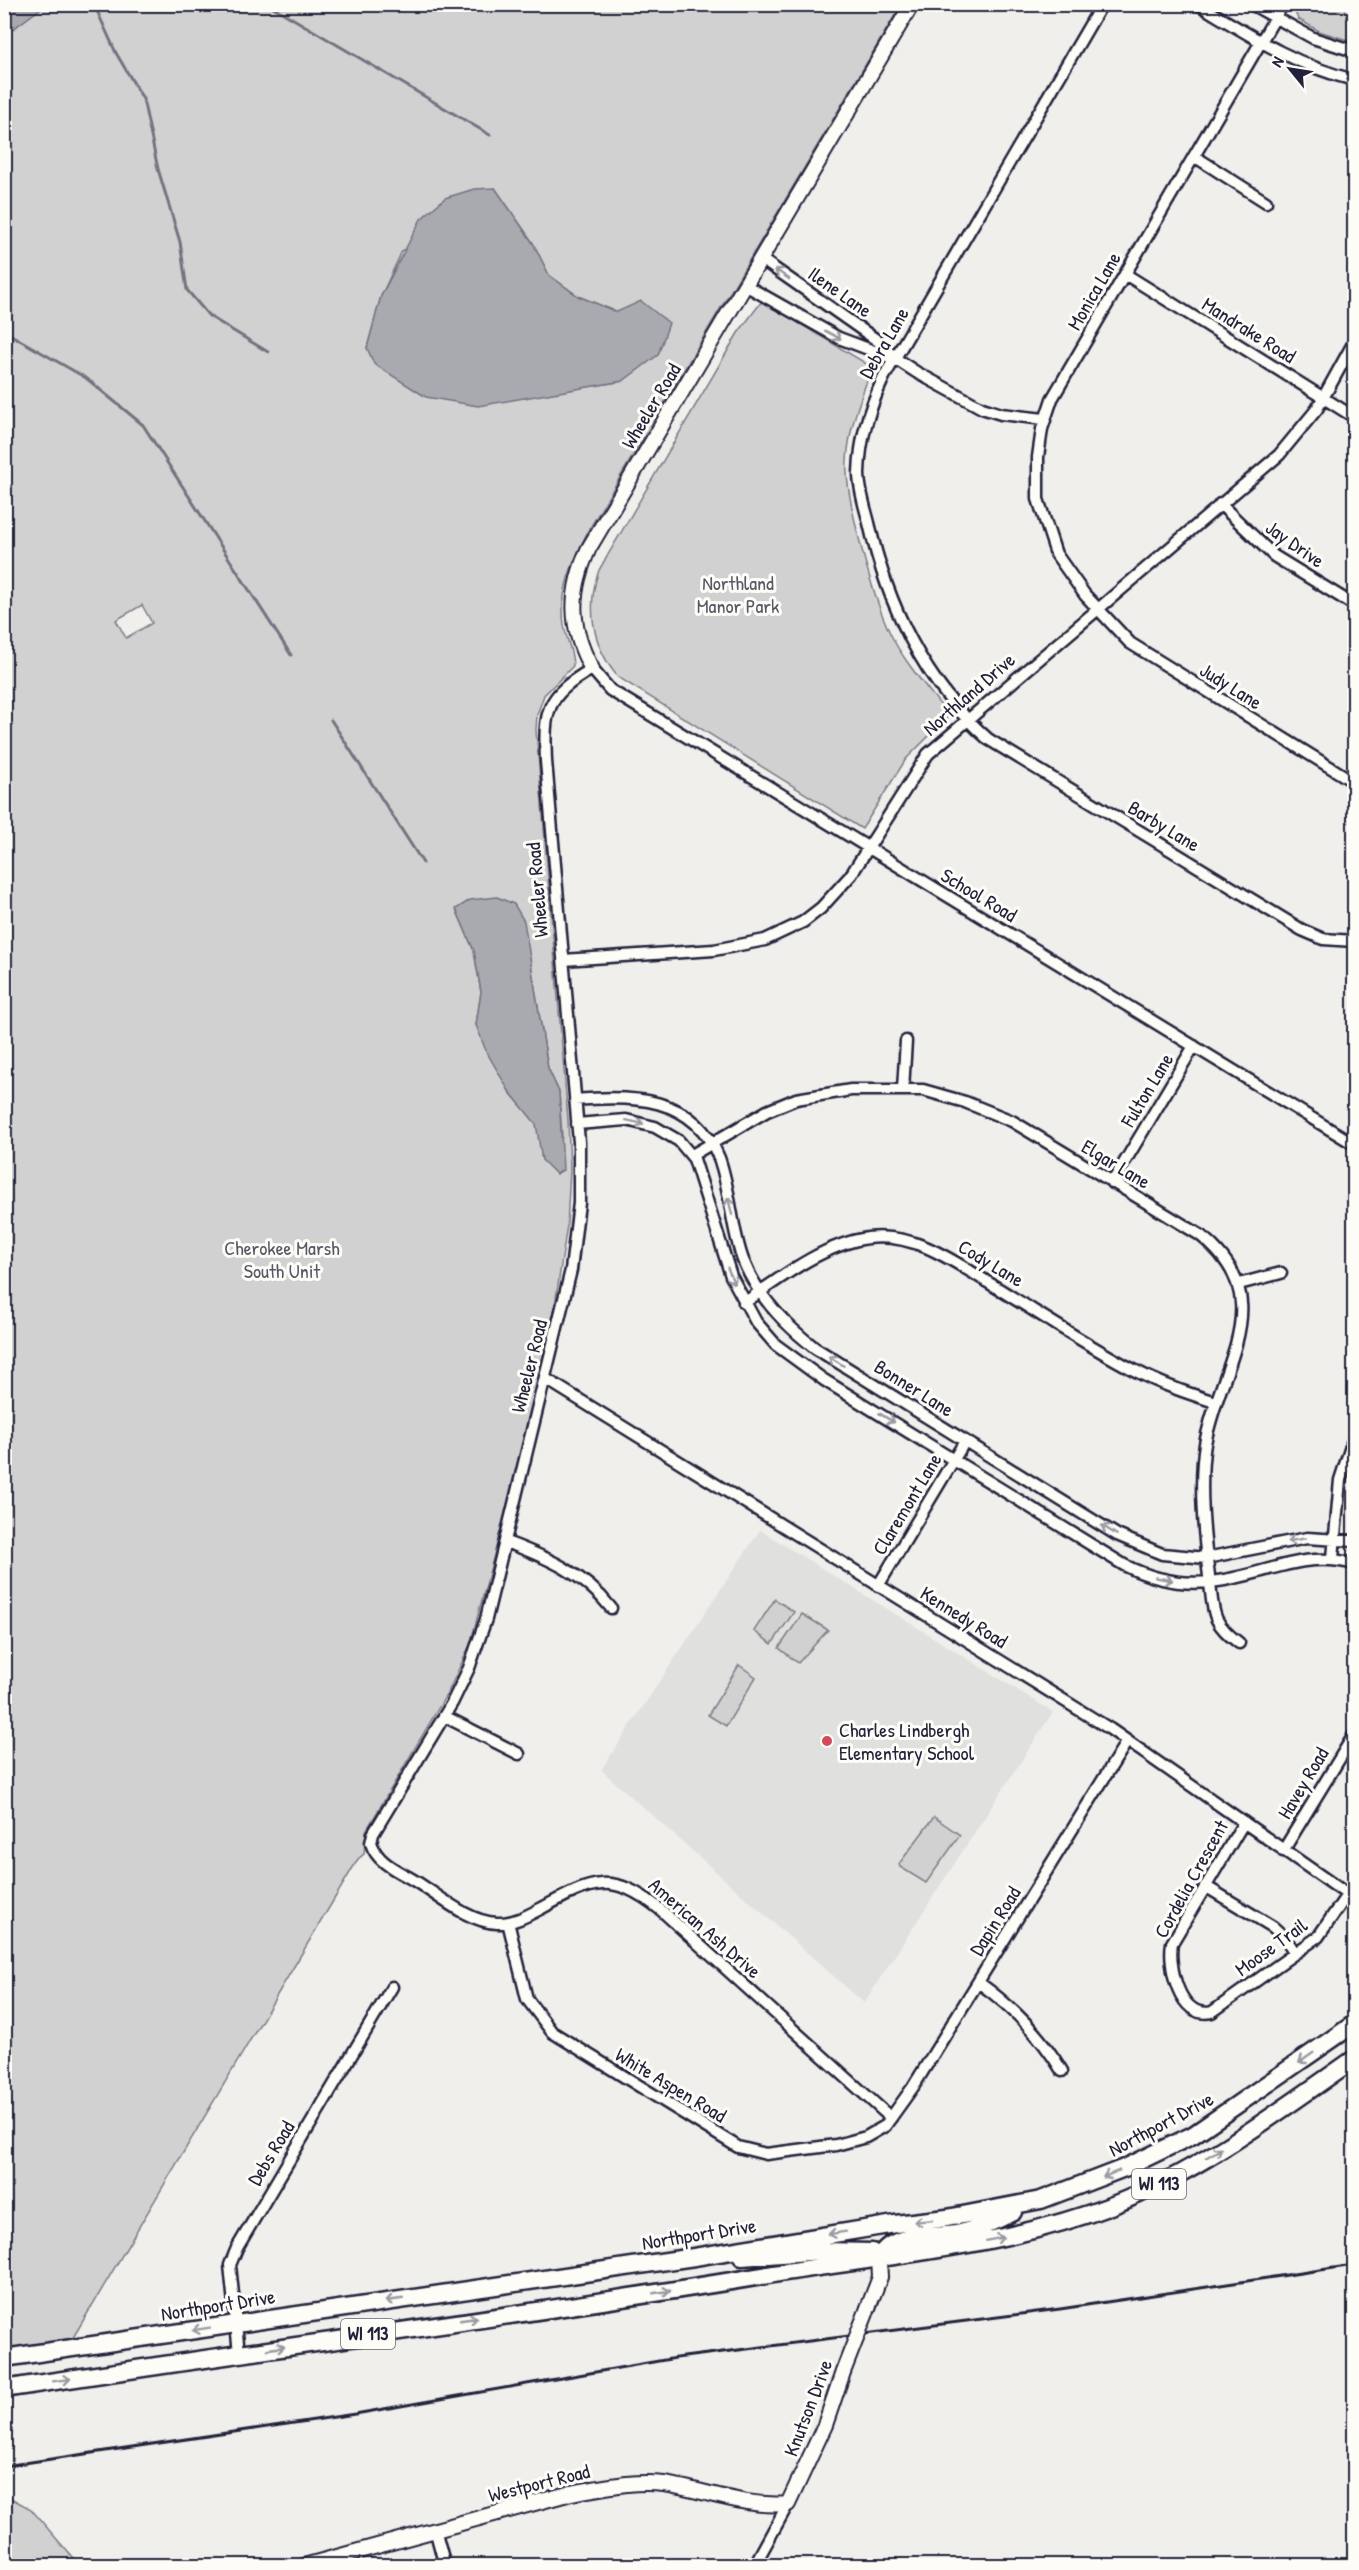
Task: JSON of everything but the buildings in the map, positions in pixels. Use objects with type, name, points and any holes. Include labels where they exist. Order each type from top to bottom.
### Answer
[{"type":"main road","name":"Northport Drive","points":[[4,2358],[694,2257],[895,2224],[947,2218],[1041,2200],[1127,2167],[1192,2135],[1354,2024]]},
{"type":"main road","name":"WI 113","points":[[4,2389],[879,2258],[1034,2231],[1115,2204],[1148,2190],[1219,2150],[1354,2059]]},
{"type":"main road","points":[[694,2257],[771,2257],[839,2250],[872,2252],[879,2258],[886,2248],[896,2242],[958,2234],[982,2227],[1041,2200]]},
{"type":"street","name":"Wheeler Road","points":[[372,1848],[373,1834],[444,1716],[477,1649],[546,1379],[576,1242],[579,1187],[577,1124],[546,761],[546,718],[558,695],[592,669],[576,635],[573,614],[574,591],[579,570],[589,548],[912,4]]},
{"type":"street","name":"Debra Lane","points":[[965,720],[912,645],[896,613],[876,555],[859,476],[865,425],[876,394],[1102,4]]},
{"type":"street","points":[[1198,4],[1301,64],[1354,81]]},
{"type":"street","points":[[1251,4],[1313,38],[1354,51]]},
{"type":"street","name":"Monica Lane","points":[[1096,609],[1056,554],[1038,499],[1038,457],[1044,419],[1052,399],[1283,4]]},
{"type":"street","points":[[1194,156],[1266,202]]},
{"type":"street","name":"Ilene Lane","points":[[761,259],[878,341],[896,359]]},
{"type":"street","name":"Mandrake Road","points":[[1125,274],[1354,417]]},
{"type":"street","name":"Ilene Lane","points":[[745,285],[839,338],[896,359],[982,408],[1001,414],[1044,419]]},
{"type":"street","name":"Northland Drive","points":[[562,960],[714,950],[765,940],[796,926],[821,908],[851,875],[928,754],[965,720],[1279,455],[1323,398],[1354,342]]},
{"type":"street","name":"Jay Drive","points":[[1220,504],[1274,556],[1354,605]]},
{"type":"street","name":"Judy Lane","points":[[1096,609],[1130,643],[1354,782]]},
{"type":"street","name":"School Road","points":[[592,669],[610,690],[1354,1144]]},
{"type":"street","name":"Barby Lane","points":[[965,720],[1005,751],[1302,930],[1323,939],[1354,941]]},
{"type":"street","points":[[903,1089],[906,1041]]},
{"type":"street","name":"Fulton Lane","points":[[1112,1183],[1194,1046]]},
{"type":"street","name":"Elgar Lane","points":[[692,1155],[767,1111],[796,1099],[851,1090],[924,1090],[994,1113],[1031,1132],[1200,1235],[1219,1250],[1239,1284],[1243,1310],[1240,1332],[1215,1402],[1205,1445],[1203,1536],[1214,1614],[1219,1626],[1239,1643]]},
{"type":"street","name":"Bonner Lane","points":[[575,1100],[615,1096],[639,1097],[658,1102],[694,1124],[711,1143],[719,1159],[744,1261],[777,1314],[815,1348],[1117,1535],[1162,1554],[1206,1558],[1307,1538],[1354,1541]]},
{"type":"street","points":[[577,1124],[626,1120],[637,1122],[667,1133],[692,1155]]},
{"type":"street","name":"Bonner Lane","points":[[692,1155],[719,1246],[744,1303],[756,1322],[791,1358],[1088,1544],[1141,1573],[1181,1582],[1210,1582],[1292,1562],[1333,1558],[1354,1564]]},
{"type":"street","name":"Cody Lane","points":[[744,1303],[836,1247],[849,1242],[879,1237],[915,1243],[949,1258],[1135,1371],[1174,1389],[1215,1402]]},
{"type":"street","points":[[1239,1284],[1281,1273]]},
{"type":"street","name":"Kennedy Road","points":[[546,1379],[1127,1741],[1351,1897]]},
{"type":"street","points":[[1333,1558],[1340,1480],[1354,1437]]},
{"type":"street","name":"Claremont Lane","points":[[878,1586],[965,1440]]},
{"type":"street","points":[[506,1542],[538,1554],[583,1579],[597,1589],[611,1608]]},
{"type":"street","points":[[444,1716],[519,1754]]},
{"type":"street","name":"Havey Road","points":[[1283,1851],[1354,1735]]},
{"type":"street","name":"Dapin Road","points":[[891,2118],[1127,1741]]},
{"type":"street","name":"Cordelia Crescent","points":[[1203,2013],[1185,2001],[1175,1980],[1170,1954],[1177,1932],[1244,1822]]},
{"type":"street","name":"American Ash Drive","points":[[372,1848],[381,1860],[465,1912],[494,1923],[522,1919],[579,1890],[600,1883],[633,1889],[661,1910],[891,2118]]},
{"type":"street","points":[[1205,1886],[1273,1927],[1286,1939],[1295,1953]]},
{"type":"street","name":"Moose Trail","points":[[1203,2013],[1212,2012],[1326,1929],[1351,1897]]},
{"type":"street","name":"White Aspen Road","points":[[508,1922],[526,1999],[546,2026],[584,2053],[738,2147],[766,2154],[836,2145],[872,2135],[891,2118]]},
{"type":"street","points":[[978,1982],[1020,2015],[1045,2043],[1062,2071]]},
{"type":"street","name":"Debs Road","points":[[239,2353],[231,2265],[237,2248],[392,1987]]},
{"type":"street","name":"Knutson Drive","points":[[754,2565],[788,2504],[825,2425],[880,2277],[879,2258]]},
{"type":"street","name":"Westport Road","points":[[304,2565],[571,2493],[643,2483],[689,2488],[774,2505],[788,2504]]},
{"type":"street","points":[[435,2529],[445,2565]]},
{"type":"shaded area","points":[[5,4],[45,4],[45,5],[5,35]]},
{"type":"shaded area","points":[[495,188],[533,243],[549,275],[578,296],[617,312],[641,301],[669,323],[658,355],[623,381],[478,406],[426,397],[374,364],[367,348],[381,296],[421,219],[445,198],[474,189]]},
{"type":"shaded area","points":[[497,897],[514,904],[524,921],[548,1068],[559,1092],[563,1170],[556,1174],[542,1160],[536,1124],[509,1091],[486,1051],[476,1025],[481,992],[474,951],[456,909],[470,900]]},
{"type":"shaded area","name":"Charles Lindbergh Elementary School","points":[[760,1530],[1053,1712],[864,2003],[601,1770]]},
{"type":"green space","name":"Cherokee Marsh South Unit","points":[[45,4],[901,5],[588,531],[568,576],[563,612],[573,666],[544,695],[537,715],[536,730],[568,1120],[570,1169],[567,1225],[548,1352],[470,1645],[448,1692],[366,1831],[364,1854],[358,1859],[71,2341],[5,2351],[5,35]],"holes":[[[495,188],[533,243],[549,275],[578,296],[617,312],[623,381],[556,392],[367,348],[381,296],[402,251]],[[142,605],[152,623],[126,638],[116,620]],[[456,909],[530,958],[548,1068],[559,1092],[562,1137],[542,1160],[537,1124],[509,1091],[476,1025],[481,992],[474,951]]]},
{"type":"green space","points":[[1300,4],[1354,5],[1354,42],[1319,31],[1298,19],[1295,12]]},
{"type":"green space","name":"Northland Manor Park","points":[[762,301],[872,367],[856,413],[848,448],[847,476],[855,522],[883,618],[895,644],[949,716],[906,759],[862,829],[618,677],[602,652],[594,626],[593,598],[599,570],[738,333]]},
{"type":"green space","points":[[775,1599],[794,1612],[772,1644],[754,1631]]},
{"type":"green space","points":[[802,1614],[828,1630],[798,1663],[779,1648]]},
{"type":"green space","points":[[739,1665],[756,1677],[726,1726],[708,1715]]},
{"type":"green space","points":[[934,1817],[960,1835],[926,1883],[900,1867],[899,1864]]},
{"type":"green space","points":[[5,2495],[31,2509],[79,2565],[5,2565]]},
{"type":"waterway","points":[[94,4],[116,53],[143,99],[158,169],[180,242],[187,290],[209,316],[268,352]]},
{"type":"waterway","points":[[268,4],[490,135]]},
{"type":"waterway","points":[[4,331],[86,378],[143,425],[291,655]]},
{"type":"waterway","points":[[331,720],[423,863]]},
{"type":"railway","points":[[4,2466],[355,2414],[676,2358],[1060,2309],[1354,2265]]},
{"type":"place","name":"Charles Lindbergh Elementary School","points":[[827,1741]]}]
